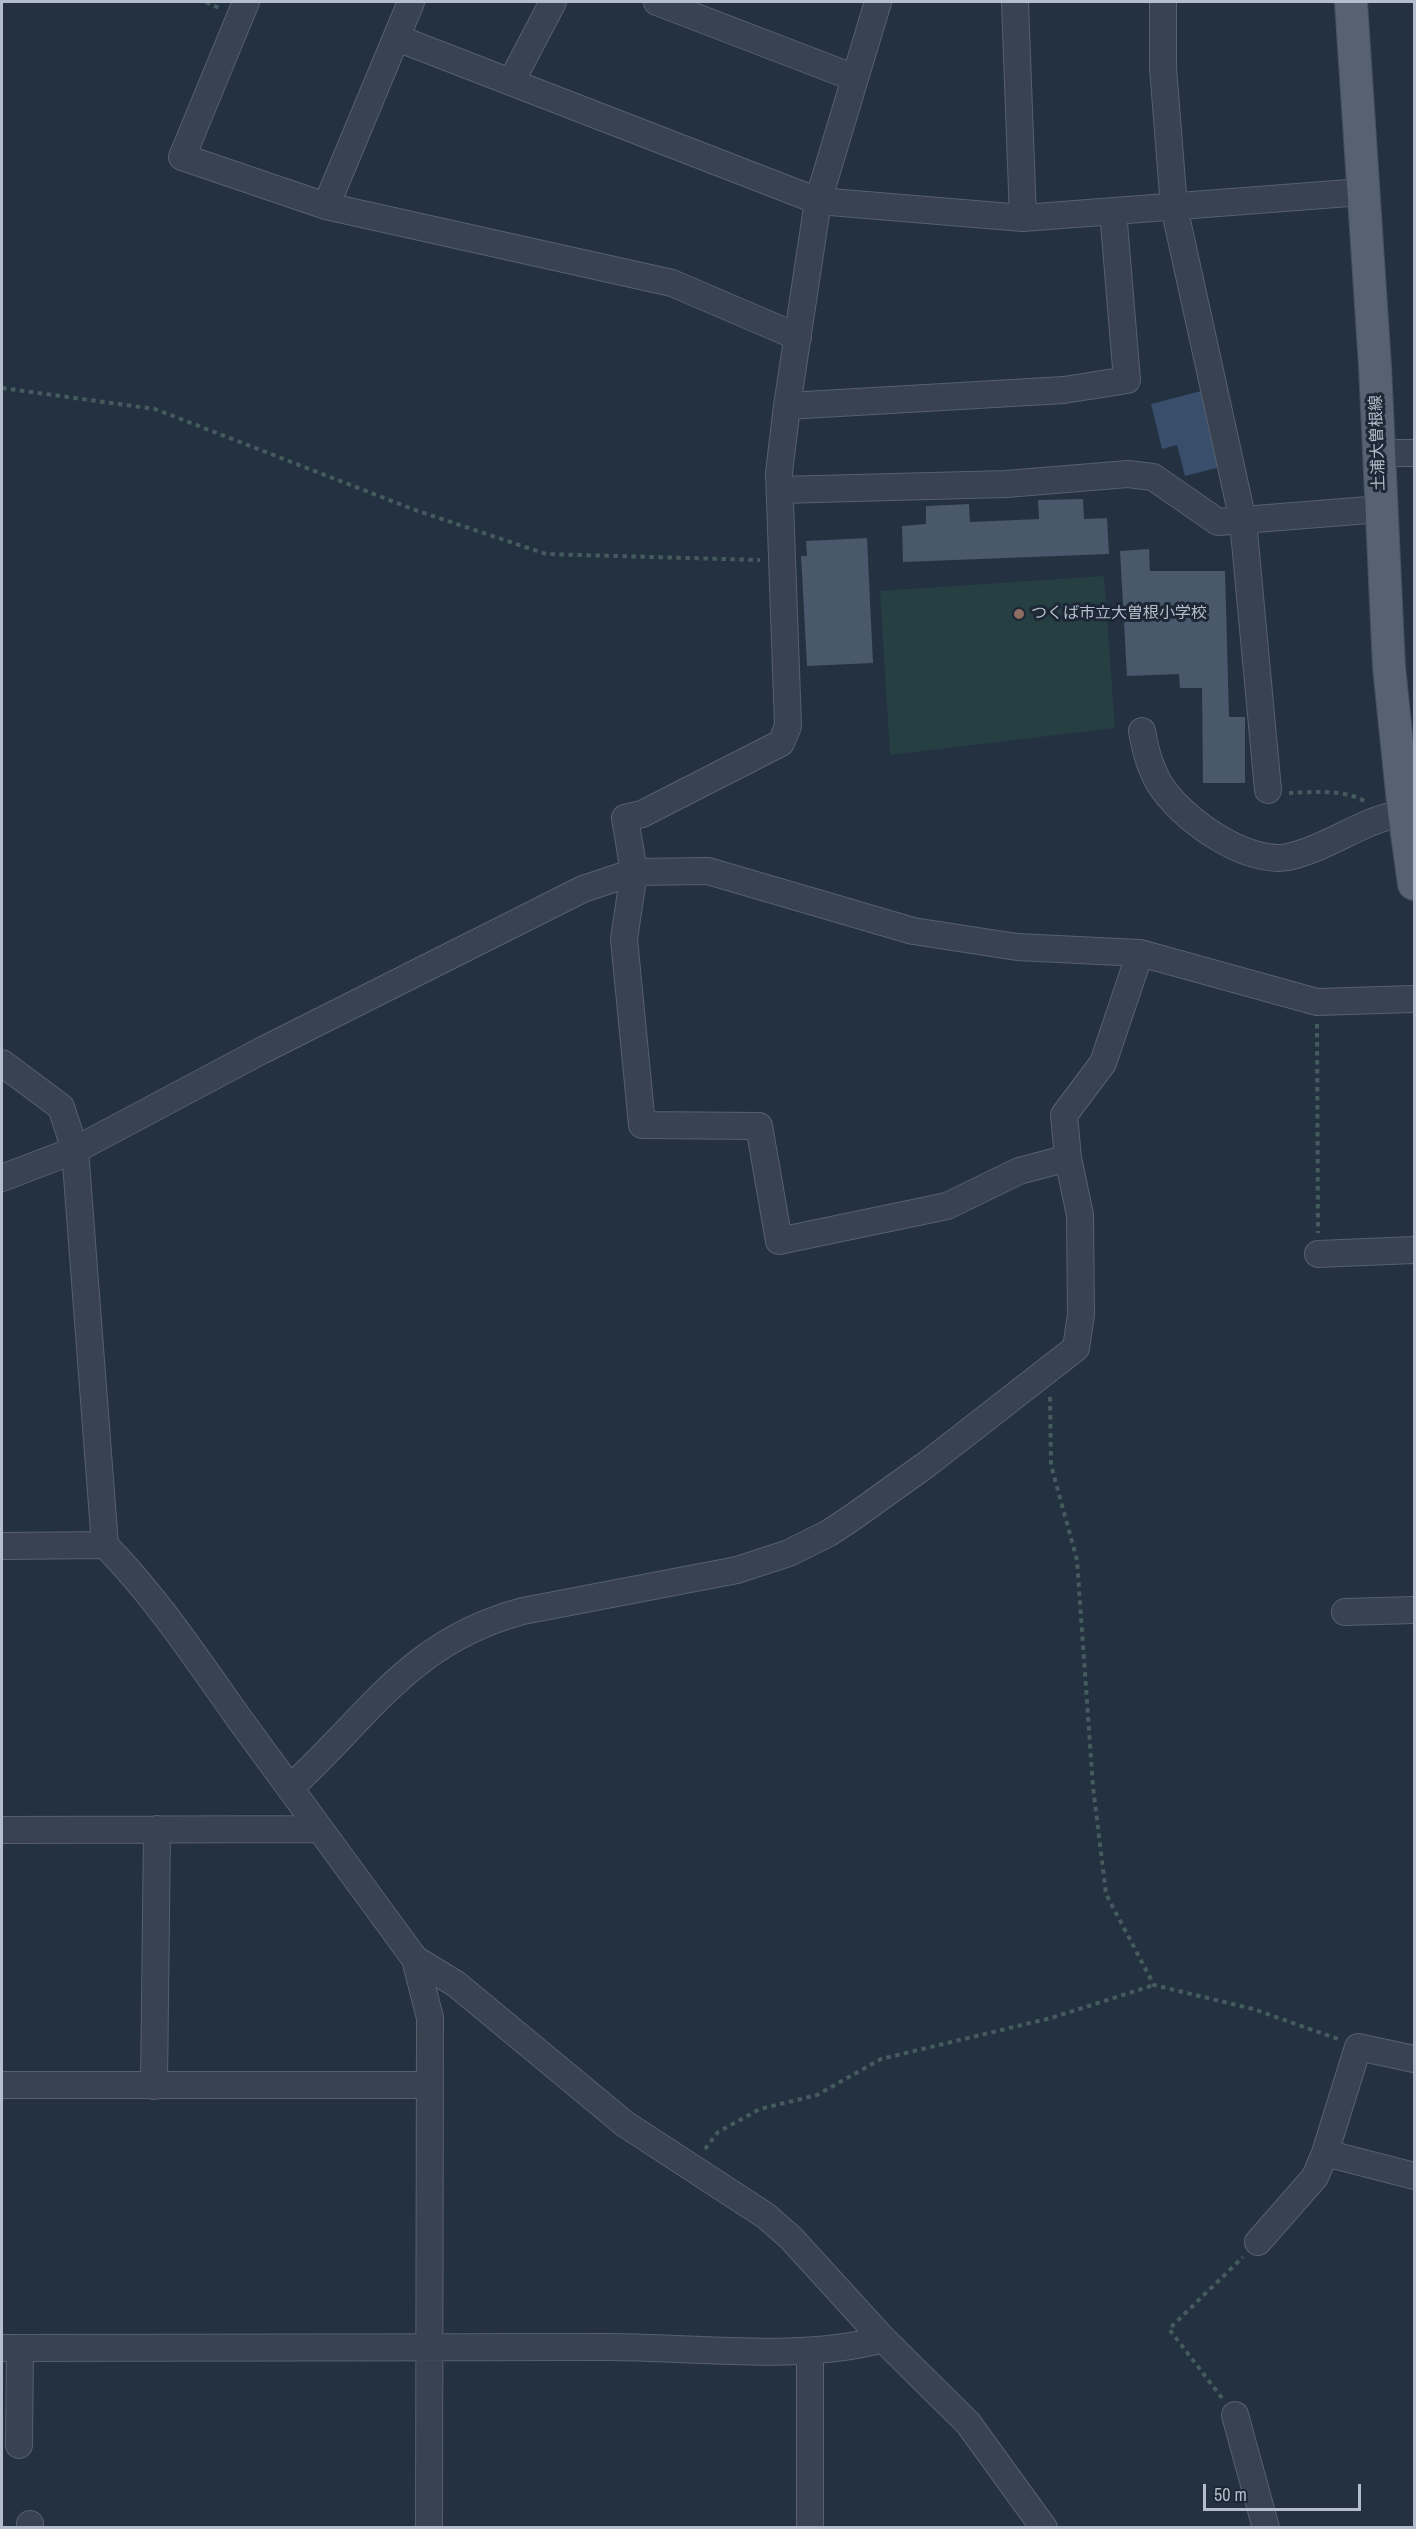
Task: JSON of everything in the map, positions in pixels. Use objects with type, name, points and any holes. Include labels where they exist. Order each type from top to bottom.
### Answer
[{"type":"main road","name":"土浦大曽根線","points":[[1351,2],[1375,366],[1389,667],[1414,884]]},
{"type":"street","points":[[246,2],[182,157],[326,206],[672,283],[798,337]]},
{"type":"street","points":[[326,206],[411,2]]},
{"type":"street","points":[[511,82],[553,2]]},
{"type":"street","points":[[657,2],[855,78]]},
{"type":"street","points":[[878,2],[818,201],[787,406],[779,472],[788,726],[781,743],[642,814],[625,818],[634,872],[624,939],[642,1125],[759,1125],[779,1241],[947,1206],[1019,1171],[1068,1158]]},
{"type":"street","points":[[1015,2],[1023,218]]},
{"type":"street","points":[[1163,2],[1163,68],[1174,207],[1243,521],[1268,790]]},
{"type":"street","points":[[397,38],[818,201],[1023,218],[1362,192]]},
{"type":"street","points":[[787,406],[1064,390],[1128,380],[1113,211]]},
{"type":"street","points":[[1378,453],[1414,453]]},
{"type":"street","points":[[780,490],[1006,484],[1128,474],[1153,477],[1218,522],[1381,509]]},
{"type":"street","points":[[1142,731],[1151,769],[1173,801],[1191,818],[1235,847],[1266,858],[1288,857],[1368,823],[1404,812]]},
{"type":"street","points":[[2,1178],[75,1150],[261,1051],[584,889],[634,872],[708,871],[913,931],[1017,947],[1140,953],[1317,1002],[1414,999]]},
{"type":"street","points":[[290,1788],[323,1758],[378,1697],[410,1668],[449,1640],[492,1620],[524,1611],[737,1570],[789,1553],[829,1533],[853,1517],[1076,1348],[1081,1315],[1080,1215],[1068,1158],[1064,1114],[1103,1063],[1140,953]]},
{"type":"street","points":[[2,1064],[61,1107],[75,1150],[105,1545],[136,1576],[318,1829],[416,1959],[456,1984],[625,2124],[766,2216],[791,2238],[883,2340],[968,2423],[1044,2528]]},
{"type":"street","points":[[1318,1254],[1414,1250]]},
{"type":"street","points":[[2,1546],[105,1545]]},
{"type":"street","points":[[1346,1611],[1414,1610]]},
{"type":"street","points":[[154,2086],[157,1829]]},
{"type":"street","points":[[2,1830],[318,1829]]},
{"type":"street","points":[[416,1959],[430,2018],[429,2528]]},
{"type":"street","points":[[1258,2241],[1315,2177],[1325,2153],[1358,2047],[1414,2059]]},
{"type":"street","points":[[2,2085],[429,2085]]},
{"type":"street","points":[[1325,2153],[1414,2176]]},
{"type":"street","points":[[19,2445],[11,2348],[610,2347],[810,2351],[854,2348],[883,2340]]},
{"type":"street","points":[[810,2351],[810,2528]]},
{"type":"street","points":[[1234,2415],[1266,2528]]},
{"type":"path","points":[[2,388],[155,409],[415,510],[546,554],[782,561]]},
{"type":"path","points":[[1268,790],[1280,793],[1319,792],[1358,797],[1371,805],[1404,812]]},
{"type":"path","points":[[1317,1002],[1318,1254]]},
{"type":"path","points":[[1050,1369],[1051,1465],[1077,1560],[1093,1787],[1106,1894],[1154,1985]]},
{"type":"path","points":[[692,2166],[718,2132],[760,2109],[817,2095],[881,2059],[1051,2018],[1154,1985],[1253,2009],[1301,2024],[1358,2047]]},
{"type":"path","points":[[1234,2415],[1169,2329],[1258,2241]]},
{"type":"green space","points":[[1104,576],[1115,728],[890,755],[880,591]]},
{"type":"water","points":[[1201,391],[1220,467],[1185,476],[1177,445],[1162,449],[1151,404]]},
{"type":"building","points":[[1083,499],[1084,519],[1107,518],[1109,554],[903,562],[902,526],[926,524],[926,506],[969,504],[970,522],[1039,519],[1038,500]]},
{"type":"building","points":[[867,538],[873,663],[807,666],[801,556],[807,556],[806,541]]},
{"type":"building","points":[[1149,549],[1150,571],[1225,571],[1229,717],[1245,717],[1245,783],[1203,783],[1202,688],[1180,688],[1179,674],[1127,676],[1120,551]]},
{"type":"place","name":"つくば市立大曽根小学校","points":[[1019,614]]}]
